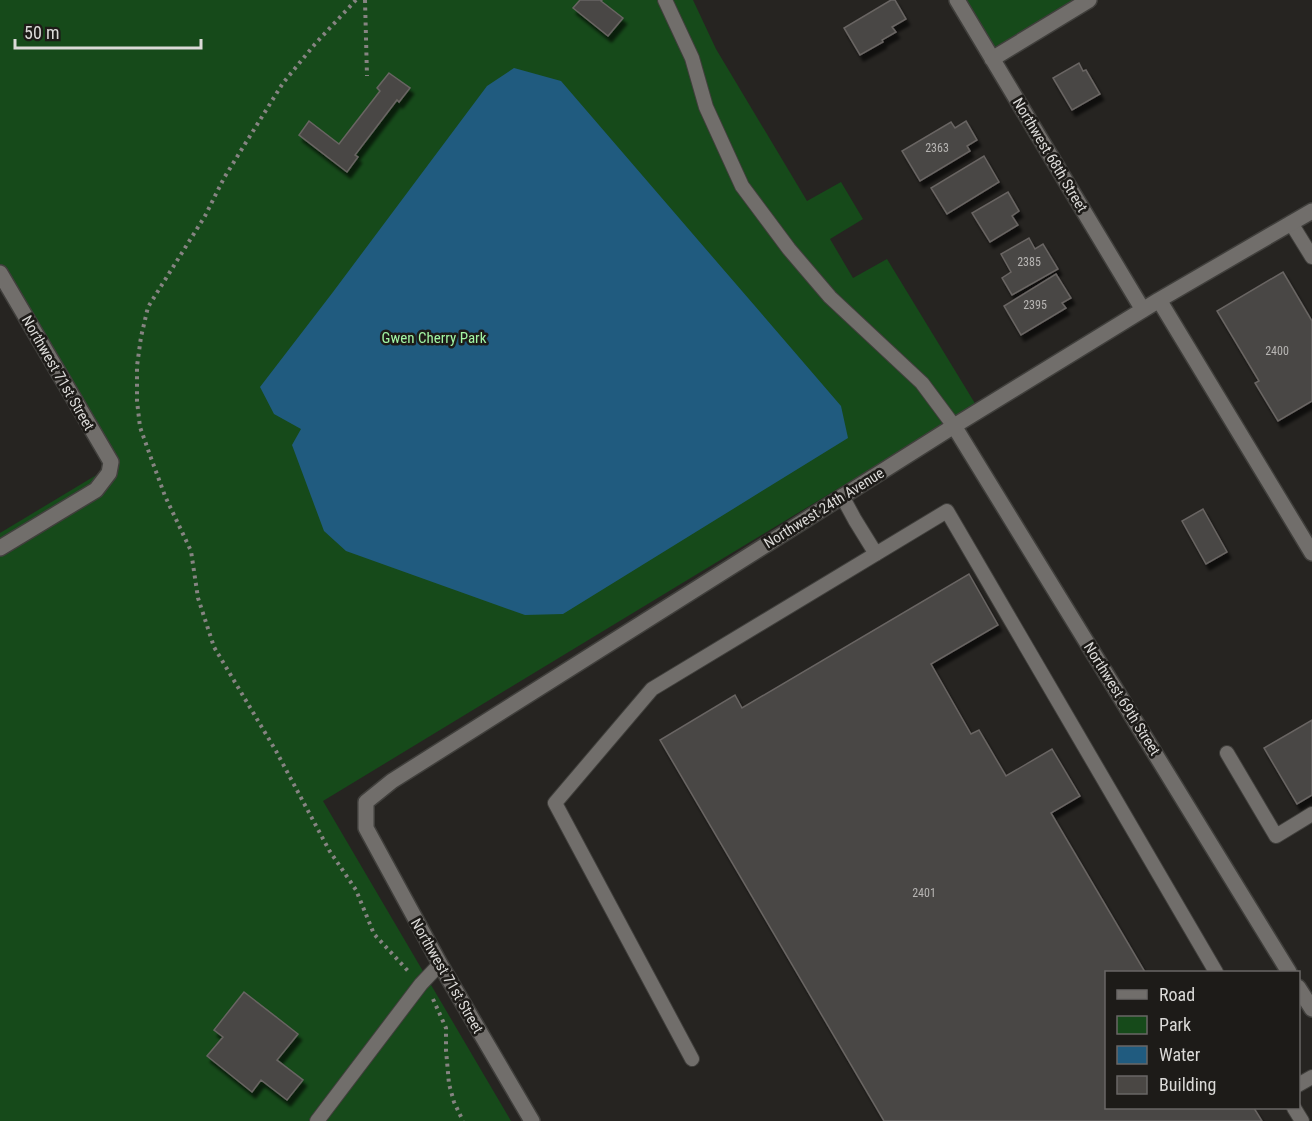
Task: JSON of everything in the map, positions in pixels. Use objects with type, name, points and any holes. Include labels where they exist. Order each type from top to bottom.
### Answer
[{"type":"street","name":"Northwest 68th Street","points":[[957,0],[1143,310]]},
{"type":"street","points":[[992,59],[1089,0]]},
{"type":"street","name":"Northwest 24th Avenue","points":[[366,828],[366,802],[392,781],[954,426],[1159,300],[1312,211]]},
{"type":"street","name":"Northwest 71st Street","points":[[0,273],[111,462],[109,474],[96,490],[0,548]]},
{"type":"street","points":[[1159,300],[1312,553]]},
{"type":"street","name":"Northwest 69th Street","points":[[954,426],[1288,971]]},
{"type":"street","name":"Northwest 71st Street","points":[[366,828],[440,964],[532,1121]]},
{"type":"street","points":[[1300,989],[1312,1009]]},
{"type":"lane","points":[[665,0],[692,58],[706,107],[742,186],[789,249],[830,297],[922,383],[954,426]]},
{"type":"lane","points":[[1291,223],[1312,257]]},
{"type":"lane","points":[[842,496],[876,554]]},
{"type":"lane","points":[[692,1059],[555,803],[652,688],[947,511],[1215,971]]},
{"type":"lane","points":[[1227,753],[1276,836],[1312,814]]},
{"type":"lane","points":[[317,1121],[421,984],[440,964]]},
{"type":"path","points":[[356,0],[283,83],[224,178],[205,216],[148,307],[138,356],[137,401],[140,426],[151,458],[165,496],[191,551],[198,598],[214,647],[276,751],[329,850],[356,890],[374,934],[433,998],[446,1028],[449,1084],[463,1121]]},
{"type":"path","points":[[365,0],[367,76]]},
{"type":"green space","name":"Gwen Cherry Park","points":[[0,0],[693,0],[716,49],[807,201],[841,182],[863,219],[830,239],[853,278],[887,259],[976,405],[323,801],[511,1121],[0,1121],[0,533],[118,462],[0,266]]},
{"type":"green space","points":[[963,0],[1080,0],[995,52]]},
{"type":"water","points":[[514,68],[561,81],[841,406],[848,438],[563,614],[525,615],[346,551],[324,531],[292,445],[301,429],[274,414],[260,387],[487,86]]},
{"type":"building","points":[[580,0],[602,0],[623,18],[608,36],[573,8]]},
{"type":"building","points":[[891,0],[895,0],[906,19],[892,27],[896,32],[860,55],[844,28]]},
{"type":"building","points":[[1079,63],[1083,71],[1086,70],[1100,94],[1072,110],[1053,78]]},
{"type":"building","points":[[389,73],[410,88],[399,102],[397,100],[355,155],[358,157],[347,172],[299,135],[309,121],[339,144],[380,91],[377,88]]},
{"type":"building","points":[[966,121],[977,140],[967,146],[970,151],[920,181],[902,151],[951,122],[955,128]]},
{"type":"building","points":[[984,156],[999,182],[947,214],[931,188]]},
{"type":"building","points":[[1008,192],[1019,211],[1012,216],[1018,225],[990,242],[972,213]]},
{"type":"building","points":[[1029,238],[1035,249],[1043,244],[1058,269],[1012,295],[1002,278],[1011,272],[1001,254]]},
{"type":"building","points":[[1283,272],[1312,321],[1312,401],[1278,421],[1255,383],[1259,381],[1217,311]]},
{"type":"building","points":[[1056,274],[1071,298],[1062,303],[1066,308],[1021,335],[1004,306]]},
{"type":"building","points":[[1203,509],[1227,552],[1206,564],[1182,521]]},
{"type":"building","points":[[969,574],[998,625],[931,664],[971,734],[979,730],[1006,776],[1052,749],[1080,796],[1051,813],[1144,971],[1105,971],[1105,1109],[1255,1109],[1262,1121],[884,1121],[660,740],[735,695],[742,708]]},
{"type":"building","points":[[1312,720],[1312,795],[1297,804],[1264,748]]},
{"type":"building","points":[[244,992],[298,1034],[277,1060],[303,1080],[287,1100],[261,1080],[252,1092],[207,1056],[223,1037],[214,1030]]}]
